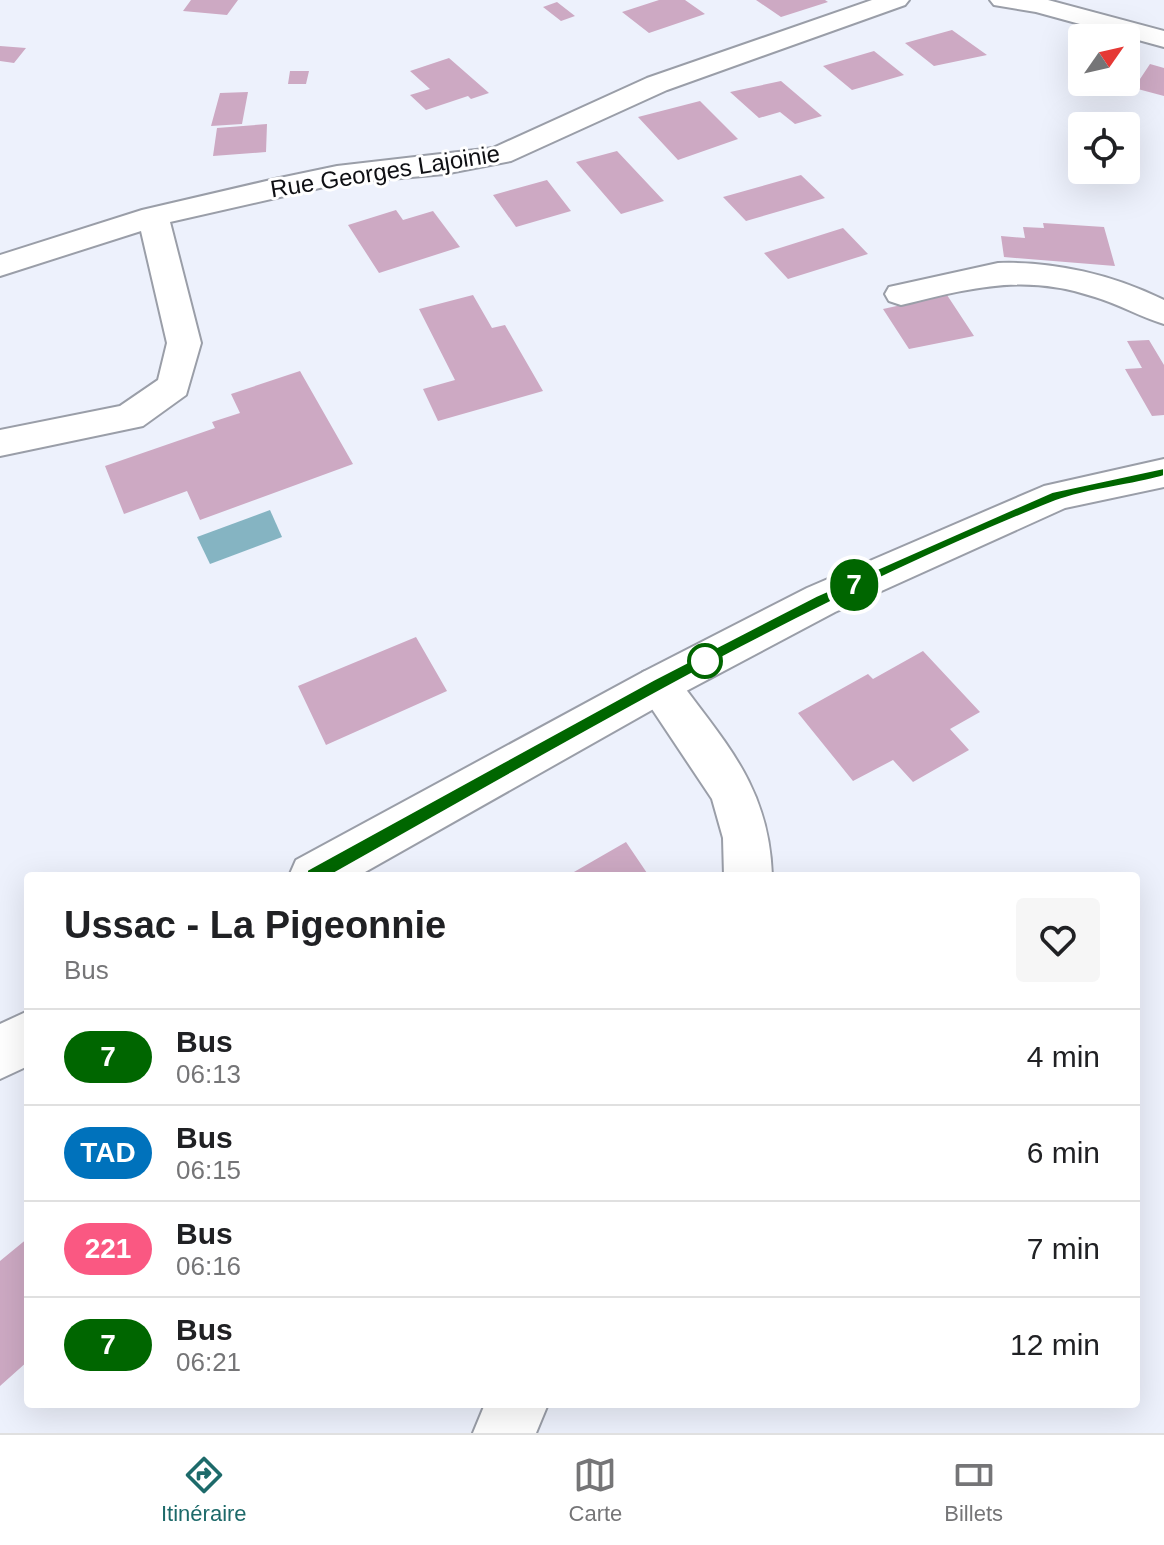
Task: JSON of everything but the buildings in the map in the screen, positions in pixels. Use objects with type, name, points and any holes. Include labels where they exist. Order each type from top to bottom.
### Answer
[{"type":"street","name":"Rue Georges Lajoinie","points":[[0,266],[153,217],[337,175],[444,165],[501,155],[657,84],[896,0]]},
{"type":"street","points":[[1003,0],[1038,3],[1164,39]]},
{"type":"street","points":[[0,443],[130,417],[174,386],[184,343],[153,217]]},
{"type":"street","points":[[901,294],[1000,273],[1072,280],[1139,299],[1164,313]]},
{"type":"street","points":[[320,872],[658,685],[821,600],[1057,496],[1164,473]]},
{"type":"street","points":[[658,685],[732,791],[747,838],[748,872]]},
{"type":"street","points":[[0,1053],[24,1039]]},
{"type":"street","points":[[504,1433],[515,1408]]},
{"type":"water","points":[[270,510],[282,537],[210,564],[197,537]]},
{"type":"bus line","name":"7","points":[[320,872],[658,685],[821,600],[1057,496],[1164,473]]}]
